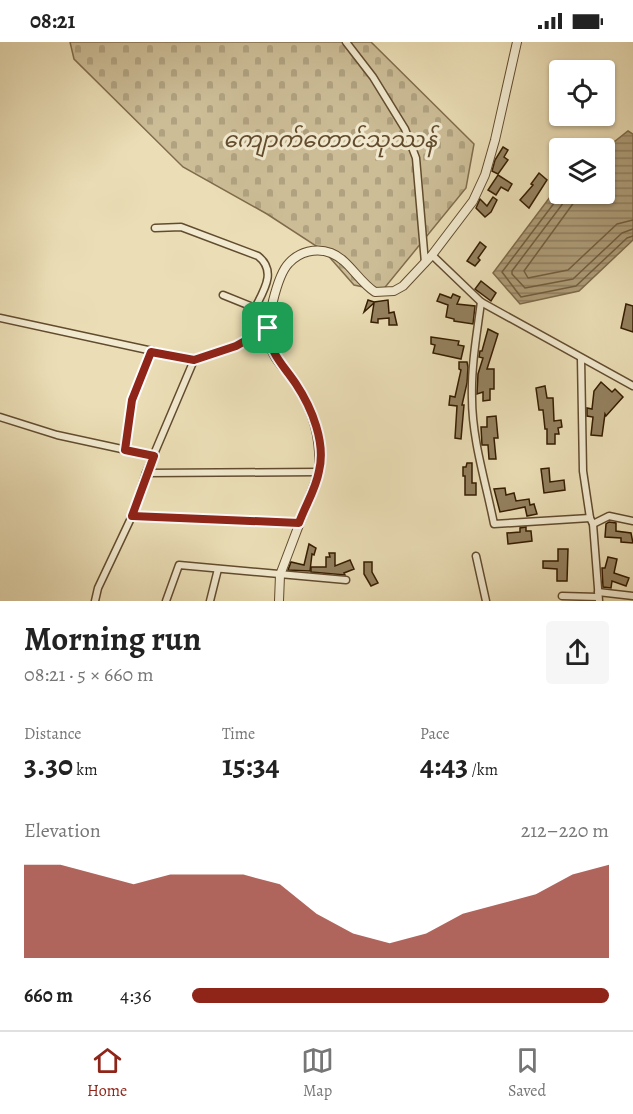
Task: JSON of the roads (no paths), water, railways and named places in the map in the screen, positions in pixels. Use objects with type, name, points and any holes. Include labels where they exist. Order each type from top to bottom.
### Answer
[{"type":"street","points":[[346,42],[373,77],[405,129],[416,158],[425,263]]},
{"type":"street","points":[[279,601],[280,575],[319,472],[319,435],[297,385],[276,357],[269,343],[270,314],[287,265],[299,255],[321,250],[340,258],[367,287],[375,292],[393,291],[403,286],[432,255],[473,201],[485,176],[517,42]]},
{"type":"street","points":[[154,228],[188,229],[258,256],[265,262],[268,270],[267,283],[255,308]]},
{"type":"street","points":[[432,255],[481,302],[633,386]]},
{"type":"street","points":[[223,295],[270,314]]},
{"type":"street","points":[[481,302],[474,355],[472,398],[475,435],[494,524],[591,521],[609,516],[633,521]]},
{"type":"street","points":[[0,318],[194,360],[236,346],[268,328]]},
{"type":"street","points":[[125,450],[132,400],[151,352]]},
{"type":"street","points":[[581,358],[583,471],[591,521],[598,596]]},
{"type":"street","points":[[95,601],[98,588],[132,516],[146,473],[194,360]]},
{"type":"street","points":[[0,417],[57,435],[154,456]]},
{"type":"street","points":[[146,473],[319,472]]},
{"type":"street","points":[[132,516],[299,523]]},
{"type":"street","points":[[476,556],[486,601]]},
{"type":"street","points":[[166,601],[179,565],[346,580]]},
{"type":"street","points":[[210,601],[218,569]]},
{"type":"street","points":[[562,596],[633,596]]},
{"type":"water","points":[[628,131],[633,134],[633,240],[579,291],[520,304],[493,273],[549,198],[549,204],[615,204],[615,141]]},
{"type":"park label","name":"ကျောက်တောင်သုဿန်","points":[[330,139]]}]
